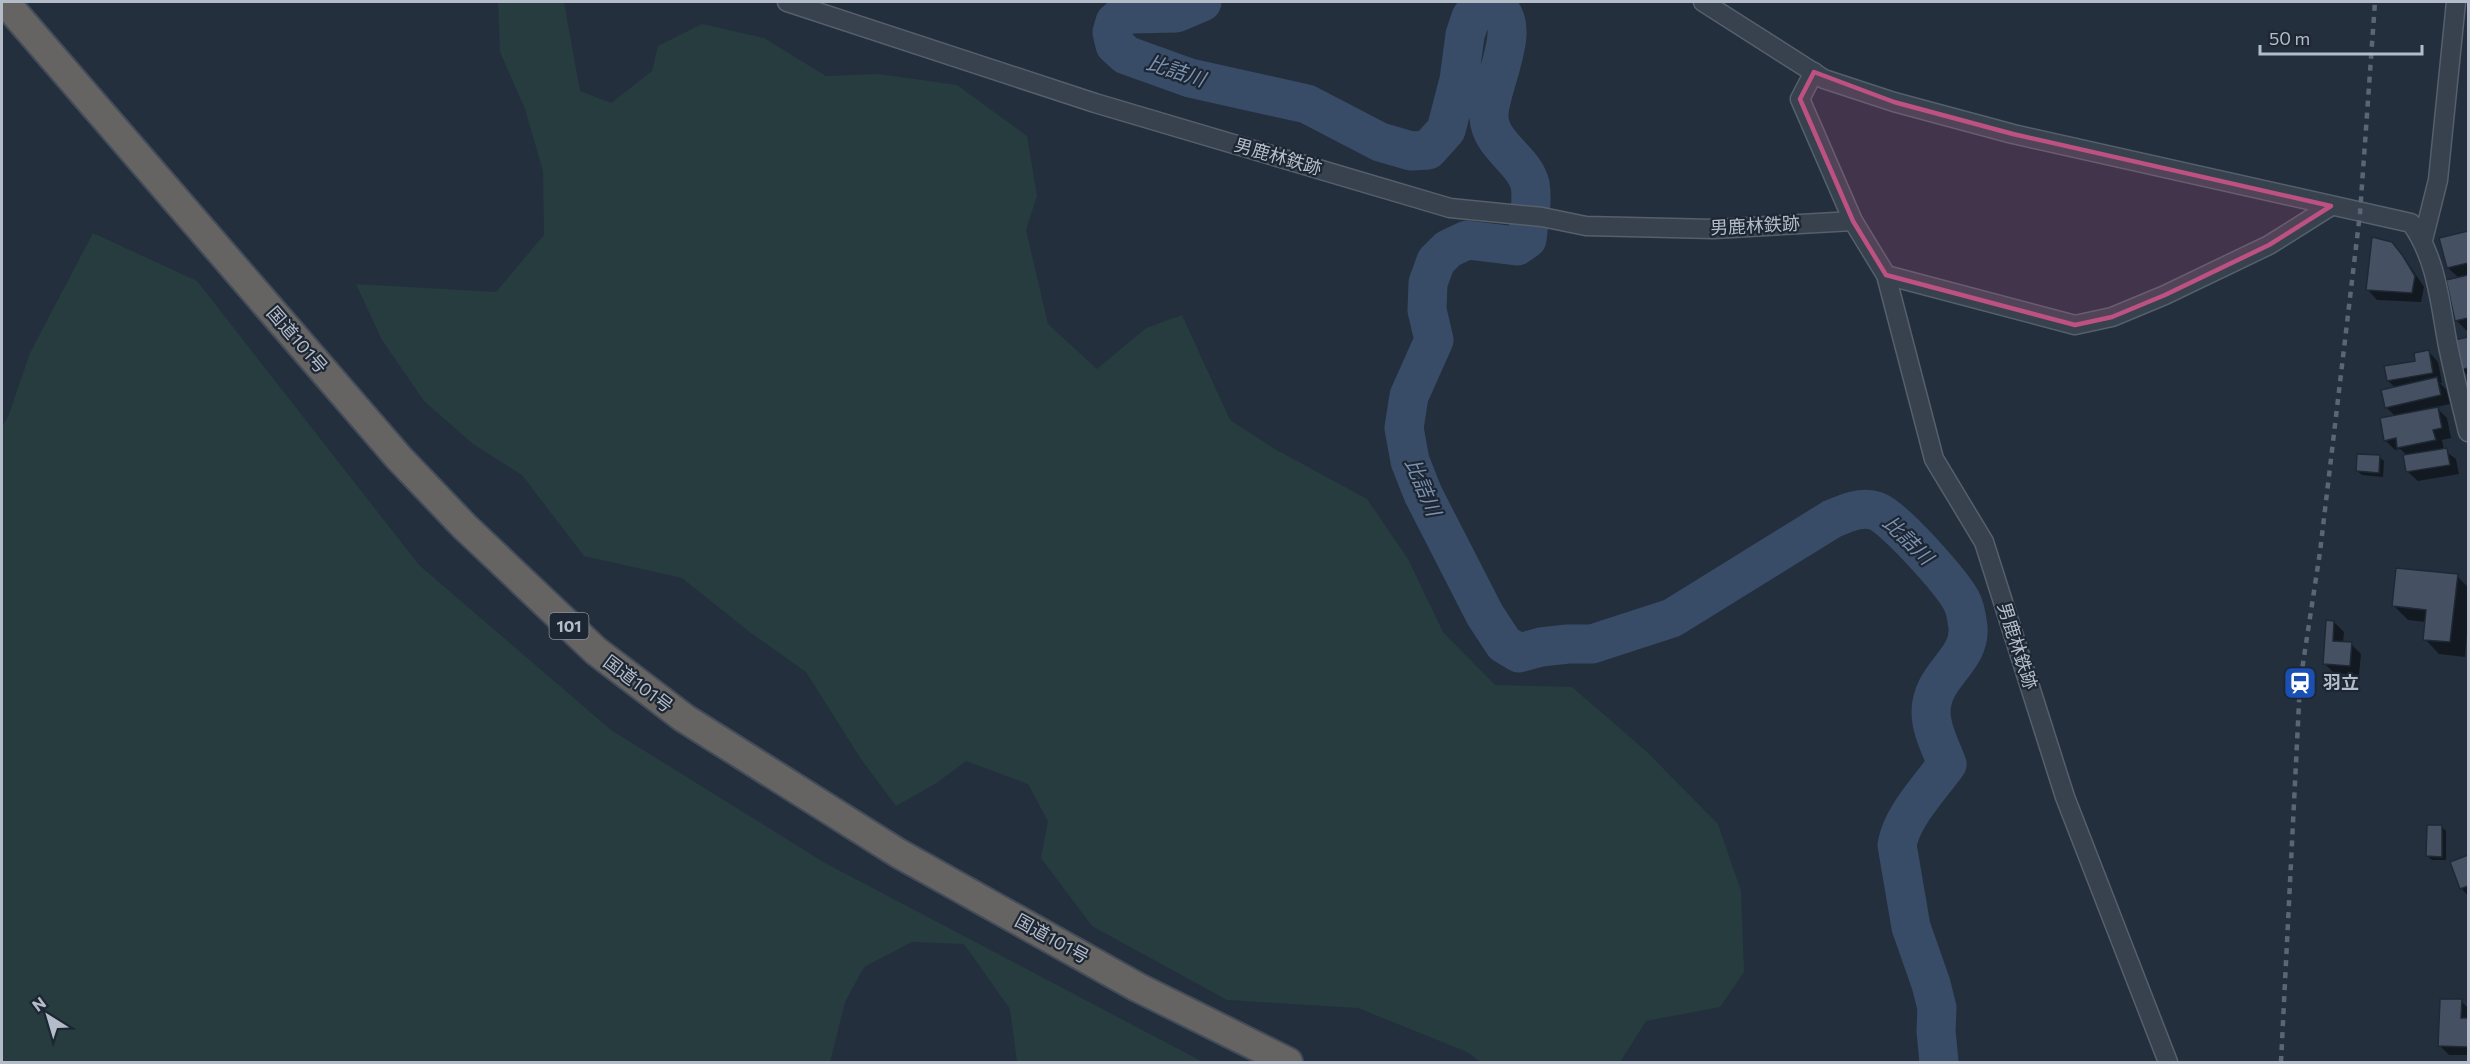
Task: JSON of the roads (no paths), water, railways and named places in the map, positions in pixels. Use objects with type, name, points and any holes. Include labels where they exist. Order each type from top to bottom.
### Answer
[{"type":"highway","name":"国道101号","points":[[5,2],[399,459],[464,525],[596,651],[684,718],[898,853],[1137,987],[1288,1062]]},
{"type":"street","name":"男鹿林鉄跡","points":[[787,2],[1095,103],[1438,204],[1542,217],[1586,226],[1714,229],[1853,221],[1886,275],[1934,459],[1984,542],[2065,797],[2168,1062]]},
{"type":"street","points":[[1703,2],[1824,79],[1894,102],[2013,134],[2410,223],[2423,240],[2434,272],[2454,375],[2469,432]]},
{"type":"street","points":[[2423,240],[2438,180],[2456,2]]},
{"type":"street","points":[[1814,72],[1800,99],[1853,221]]},
{"type":"street","points":[[1886,275],[2075,325],[2112,317],[2165,295],[2269,245],[2331,206]]},
{"type":"waterway","name":"比詰川","points":[[1202,2],[1176,13],[1131,14],[1121,17],[1115,22],[1112,32],[1115,45],[1126,55],[1190,78],[1307,104],[1380,142],[1411,151],[1428,150],[1446,130],[1459,80],[1465,35],[1471,17],[1476,11],[1490,5],[1501,12],[1506,24],[1507,39],[1490,105],[1489,118],[1495,137],[1527,175],[1530,184],[1531,205],[1527,239],[1517,246],[1467,240],[1448,249],[1436,261],[1428,283],[1427,310],[1434,340],[1409,396],[1404,428],[1410,461],[1423,494],[1485,615],[1504,644],[1519,653],[1541,647],[1592,644],[1672,618],[1832,519],[1859,510],[1876,511],[1895,525],[1922,551],[1955,591],[1966,613],[1967,639],[1958,659],[1937,688],[1931,712],[1934,732],[1947,764],[1910,813],[1897,845],[1911,927],[1937,1008],[1936,1031],[1939,1062]]},
{"type":"railway","points":[[2281,1062],[2300,683],[2320,552],[2360,213],[2375,2]]},
{"type":"place","name":"羽立","points":[[2300,683]]}]
